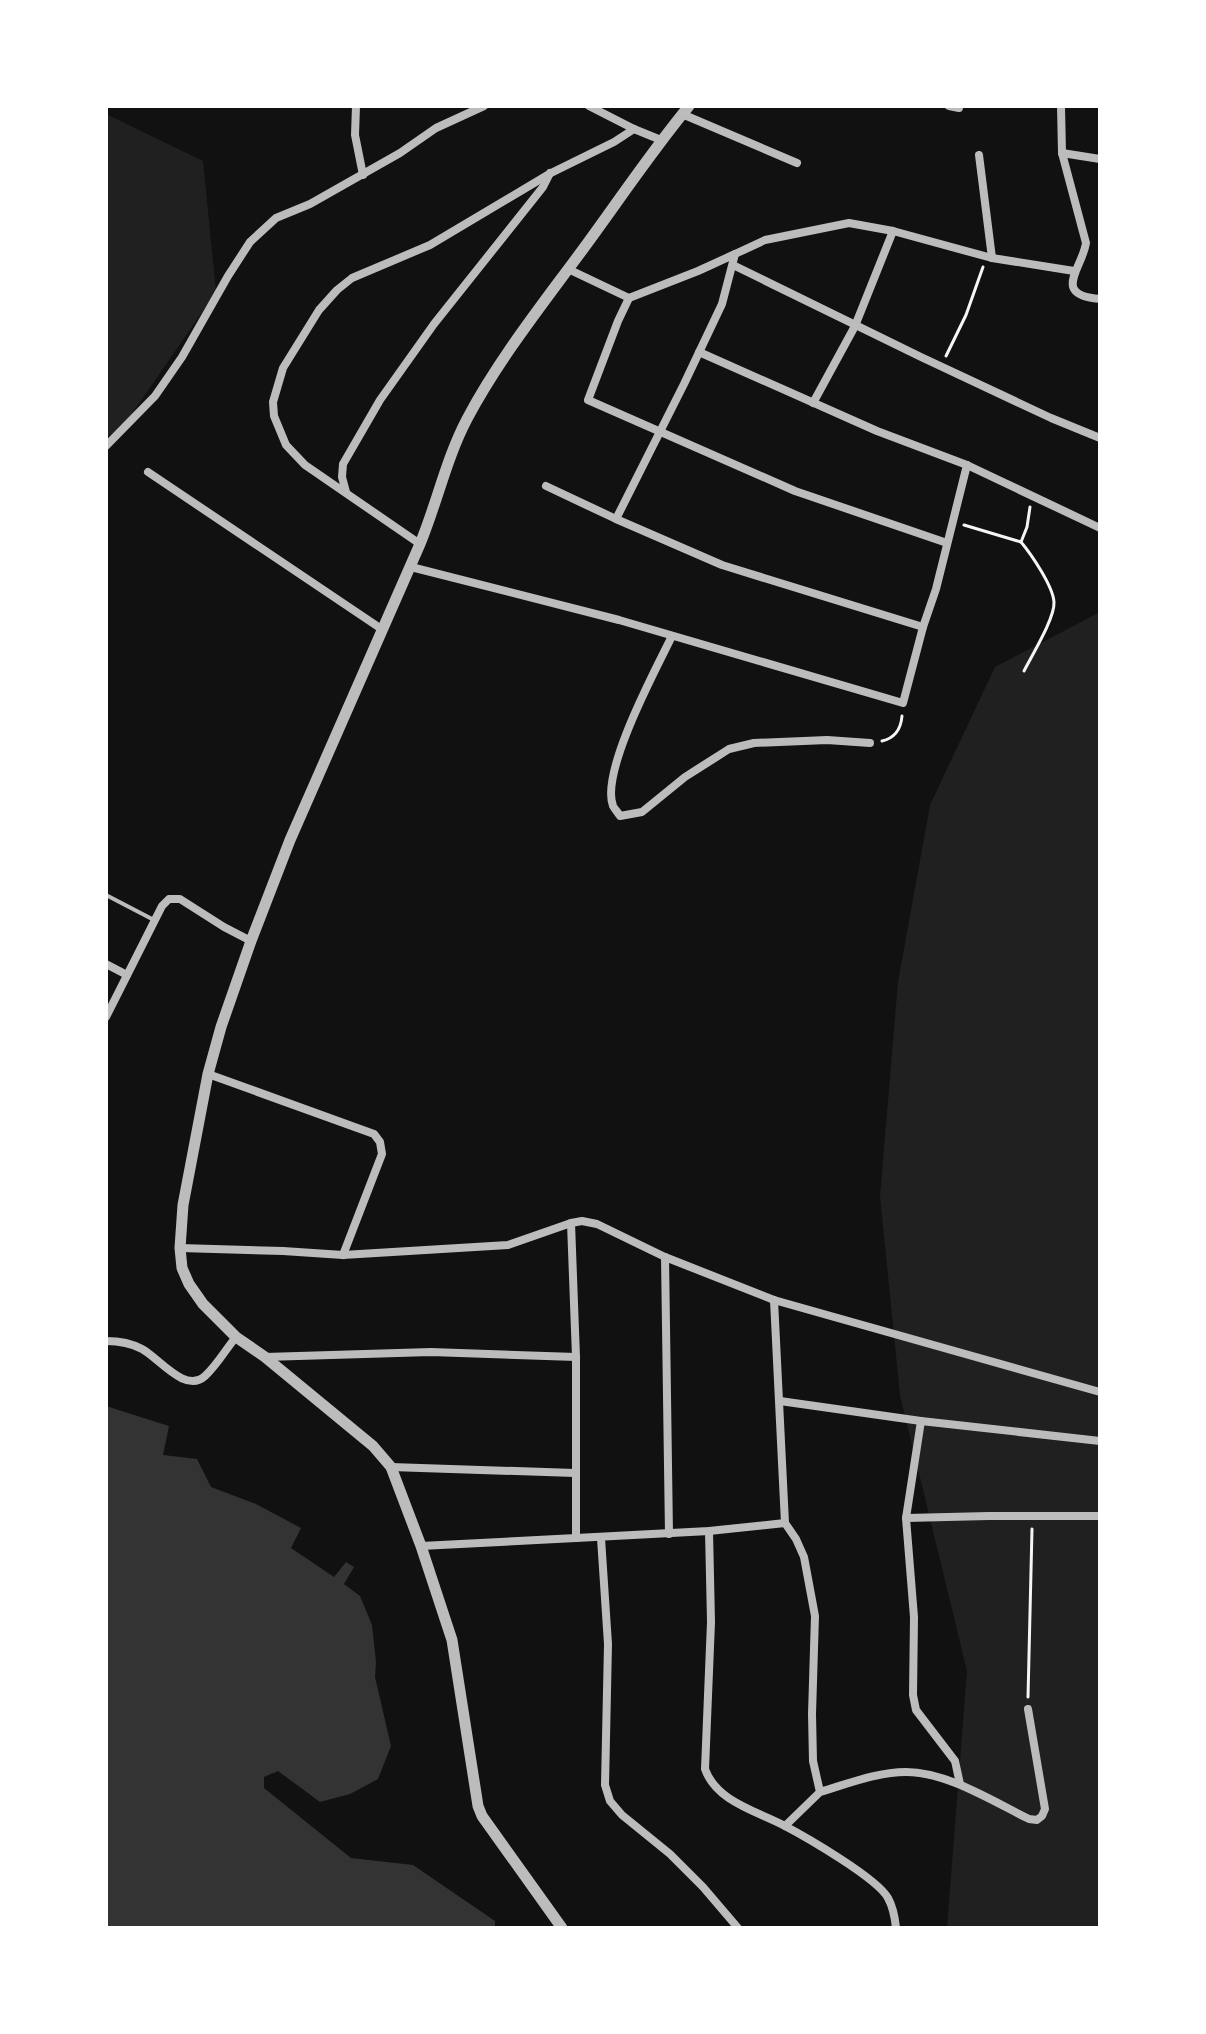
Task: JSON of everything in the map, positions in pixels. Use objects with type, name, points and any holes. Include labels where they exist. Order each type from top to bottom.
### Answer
[{"type":"street","points":[[356,106],[355,135],[363,175]]},
{"type":"street","points":[[106,446],[155,396],[182,357],[250,242],[276,218],[310,204],[400,153],[436,128],[484,106]]},
{"type":"street","points":[[589,106],[661,140]]},
{"type":"street","points":[[1061,106],[1062,153],[1086,243],[1074,271],[1073,284],[1077,293],[1084,298],[1100,299]]},
{"type":"street","points":[[562,1928],[478,1806],[452,1640],[391,1467],[373,1446],[265,1357],[236,1337],[203,1304],[182,1268],[183,1205],[208,1074],[251,941],[290,840],[411,567],[433,513],[453,450],[468,418],[510,350],[661,140],[686,110],[797,163]]},
{"type":"street","points":[[420,544],[305,465],[286,445],[274,416],[273,402],[283,368],[319,310],[352,278],[430,245],[551,173],[634,129]]},
{"type":"street","points":[[1062,153],[1100,159]]},
{"type":"street","points":[[979,155],[990,257]]},
{"type":"street","points":[[346,492],[343,464],[380,400],[434,324],[551,173]]},
{"type":"street","points":[[947,543],[795,491],[588,400],[618,321],[629,298],[765,240],[849,223],[893,231],[990,257],[1074,271]]},
{"type":"street","points":[[813,403],[855,326],[893,231]]},
{"type":"street","points":[[616,519],[722,304],[735,254]]},
{"type":"street","points":[[733,265],[855,326],[1100,438]]},
{"type":"street","points":[[568,269],[629,298]]},
{"type":"street","points":[[699,352],[877,431],[967,465],[1100,528]]},
{"type":"street","points":[[411,567],[619,620],[903,703],[967,465]]},
{"type":"street","points":[[148,472],[383,630]]},
{"type":"street","points":[[546,486],[722,565],[923,627]]},
{"type":"street","points":[[672,636],[617,757],[611,791],[613,807],[620,816],[642,812],[685,777],[729,749],[754,743],[827,740],[870,743]]},
{"type":"street","points":[[106,1017],[154,920],[169,899],[180,899],[251,941]]},
{"type":"street","points":[[106,964],[127,975]]},
{"type":"street","points":[[208,1074],[374,1134],[380,1142],[382,1154],[343,1255]]},
{"type":"street","points":[[180,1248],[343,1255],[508,1245],[582,1221],[597,1224],[665,1257],[774,1300],[1100,1392]]},
{"type":"street","points":[[571,1223],[576,1357],[576,1538]]},
{"type":"street","points":[[665,1257],[669,1534]]},
{"type":"street","points":[[774,1300],[785,1523],[804,1557],[815,1616],[813,1761],[820,1792]]},
{"type":"street","points":[[106,1341],[141,1348],[180,1378],[193,1382],[204,1378],[236,1337]]},
{"type":"street","points":[[265,1357],[431,1352],[576,1357]]},
{"type":"street","points":[[780,1401],[1100,1441]]},
{"type":"street","points":[[921,1421],[906,1518],[914,1617],[913,1695],[916,1710],[955,1761],[960,1784]]},
{"type":"street","points":[[391,1467],[575,1473]]},
{"type":"street","points":[[906,1518],[1100,1516]]},
{"type":"street","points":[[421,1546],[669,1534],[785,1523]]},
{"type":"street","points":[[709,1531],[711,1622],[705,1769],[709,1780],[719,1791],[785,1826],[870,1878],[888,1897],[896,1928]]},
{"type":"street","points":[[601,1538],[608,1644],[605,1785],[610,1801],[622,1815],[670,1854],[738,1928]]},
{"type":"street","points":[[785,1826],[820,1792],[886,1774],[907,1772],[960,1784],[1029,1819],[1037,1820],[1045,1809],[1028,1709]]},
{"type":"lane","points":[[106,895],[154,920]]},
{"type":"path","points":[[941,366],[990,257]]},
{"type":"path","points":[[1021,542],[1033,495]]},
{"type":"path","points":[[952,522],[1021,542],[1035,558],[1054,601],[1051,617],[1024,671]]},
{"type":"path","points":[[870,743],[889,740],[901,727],[903,703]]},
{"type":"path","points":[[1028,1709],[1032,1515]]},
{"type":"shaded area","points":[[106,114],[203,161],[216,292],[122,428],[106,437]]},
{"type":"shaded area","points":[[1100,612],[1100,1928],[947,1928],[967,1671],[900,1395],[880,1196],[898,982],[930,805],[995,667]]},
{"type":"shaded area","points":[[106,1406],[169,1426],[163,1455],[197,1459],[211,1487],[256,1504],[301,1528],[291,1548],[334,1577],[346,1562],[354,1567],[344,1584],[360,1596],[372,1625],[375,1677],[391,1746],[378,1779],[350,1794],[320,1802],[278,1771],[264,1777],[264,1788],[351,1858],[413,1865],[495,1921],[495,1928],[106,1928]]}]
